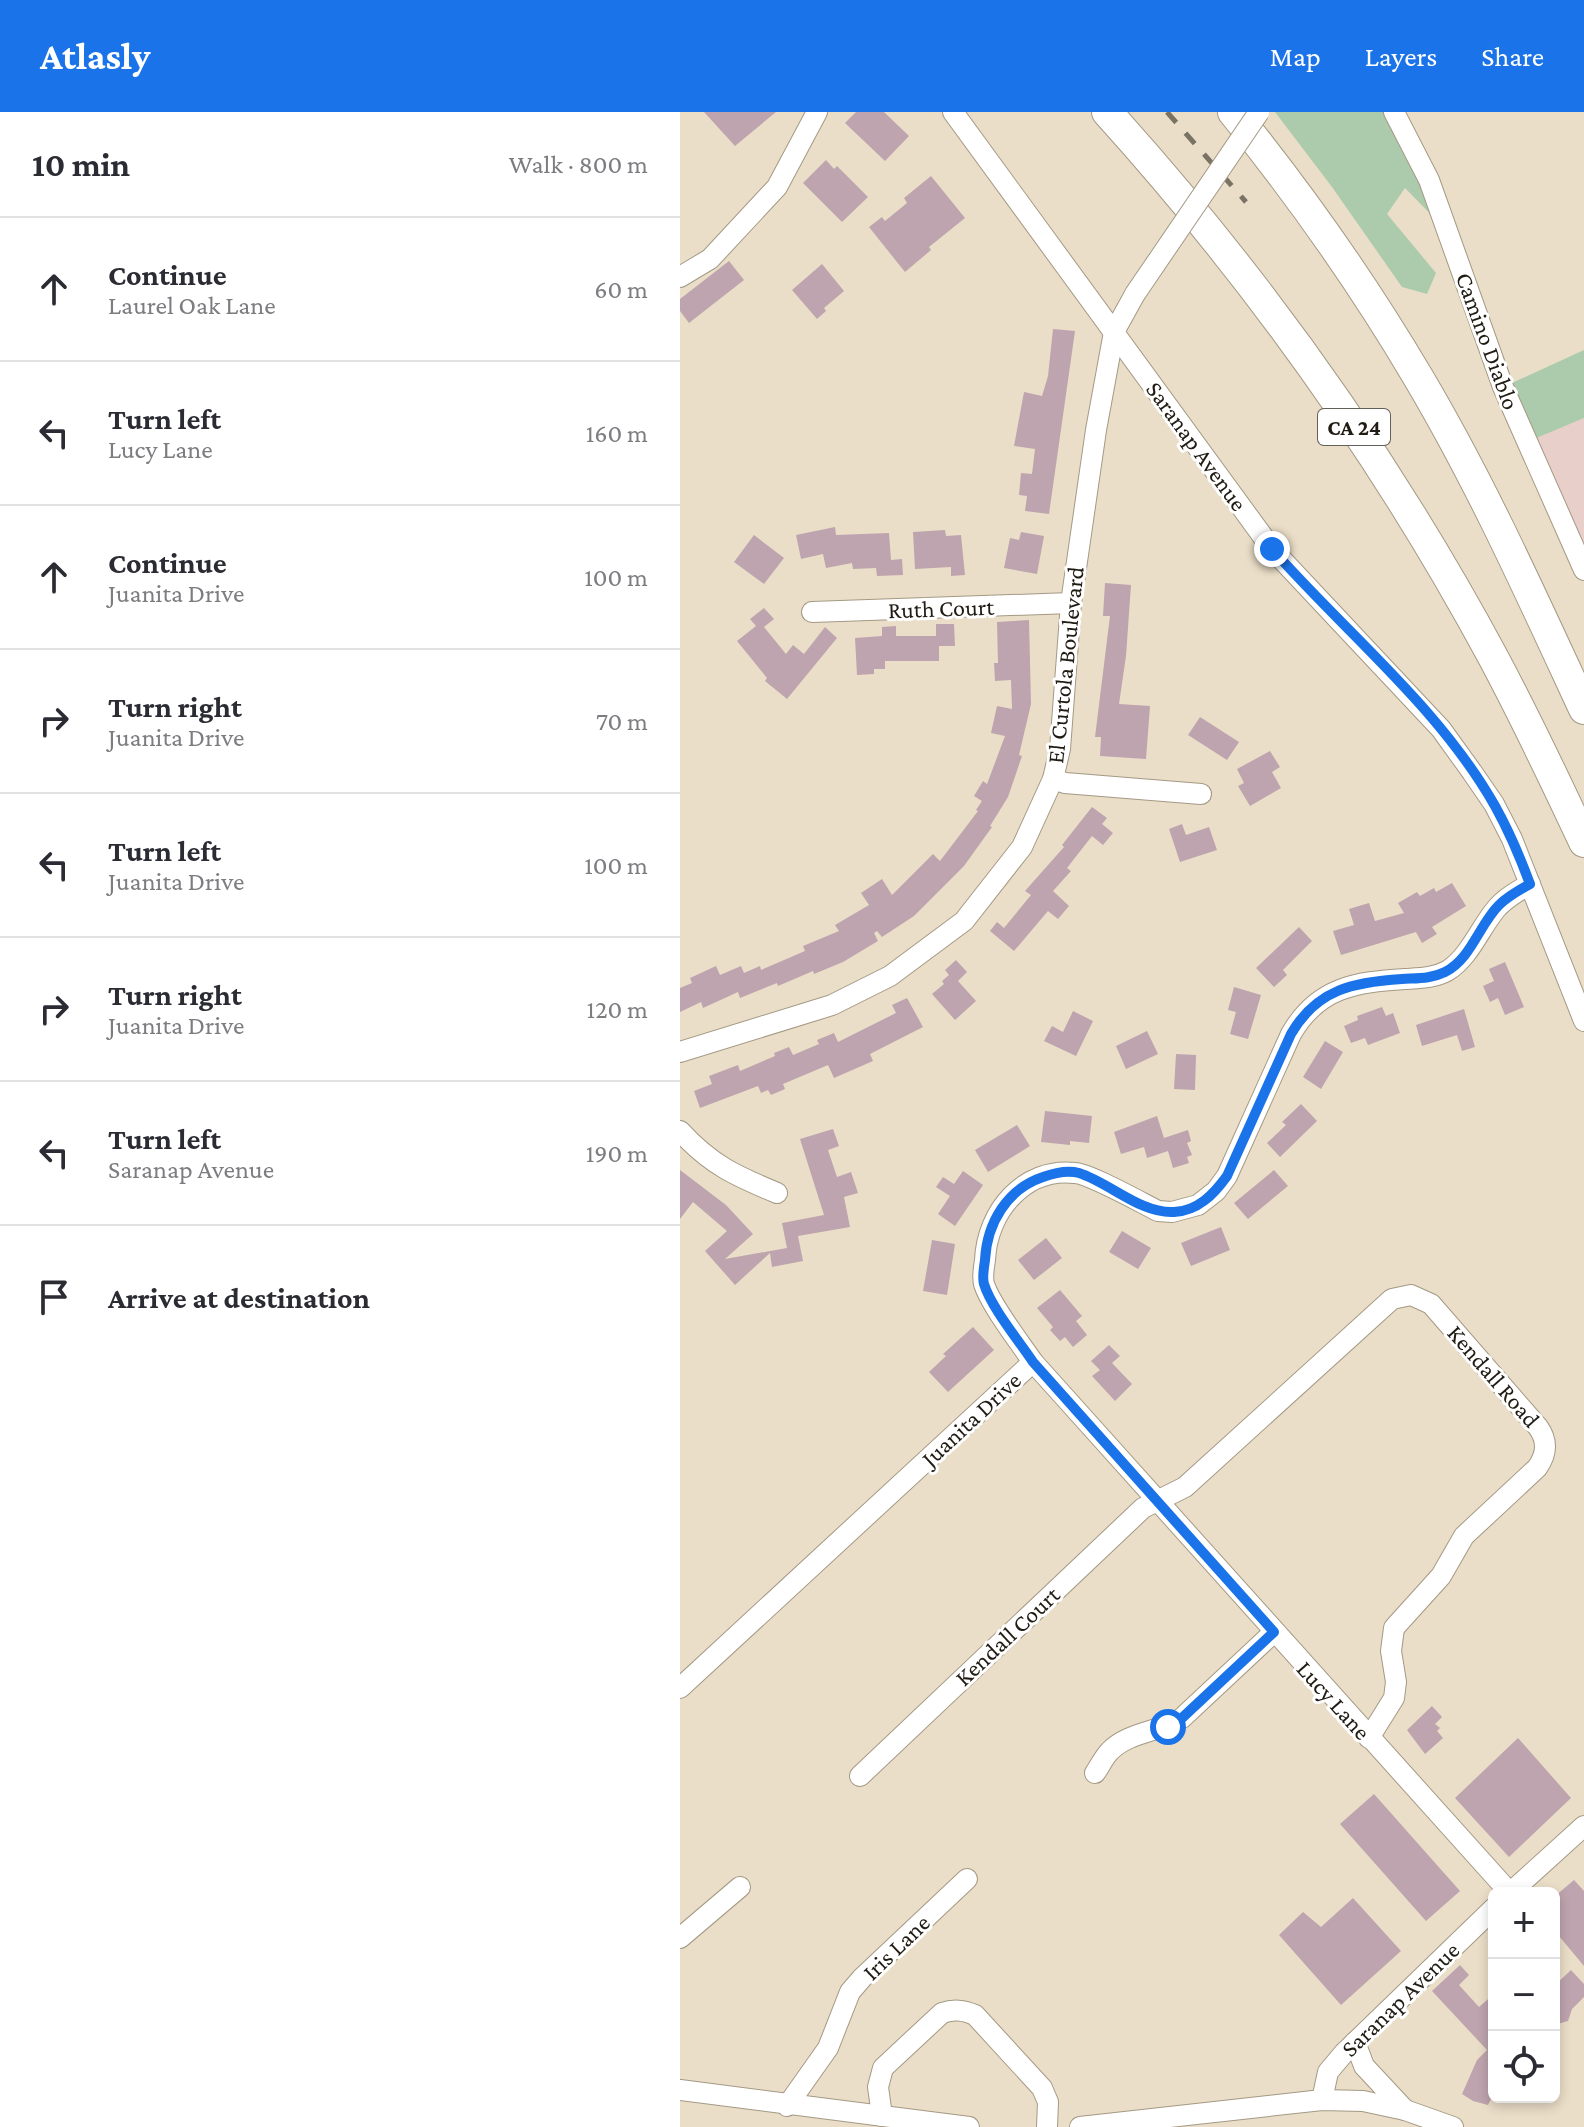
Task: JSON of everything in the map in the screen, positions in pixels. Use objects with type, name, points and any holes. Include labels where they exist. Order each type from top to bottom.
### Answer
[{"type":"highway","name":"CA 24","points":[[1107,112],[1240,270],[1356,430],[1461,599],[1552,774],[1584,865]]},
{"type":"highway","points":[[1233,112],[1329,239],[1419,378],[1487,504],[1583,707]]},
{"type":"highway","points":[[1552,774],[1584,842]]},
{"type":"street","points":[[680,277],[710,259],[777,187],[817,112]]},
{"type":"street","name":"Saranap Avenue","points":[[953,112],[1272,549],[1441,729],[1494,804],[1512,839],[1584,1021]]},
{"type":"street","name":"El Curtola Boulevard","points":[[680,1052],[832,1005],[890,976],[964,921],[1022,847],[1053,779],[1060,749],[1071,603],[1096,430],[1114,332],[1135,294],[1259,112]]},
{"type":"street","name":"Camino Diablo","points":[[1394,112],[1429,180],[1503,387],[1584,570]]},
{"type":"street","name":"Ruth Court","points":[[812,612],[1071,603]]},
{"type":"street","points":[[1053,779],[1065,783],[1201,794]]},
{"type":"street","name":"Juanita Drive","points":[[680,1688],[1033,1362],[984,1283],[986,1243],[997,1215],[1010,1195],[1028,1182],[1055,1173],[1077,1173],[1158,1211],[1186,1210],[1198,1205],[1216,1191],[1227,1176],[1280,1056],[1300,1019],[1312,1006],[1336,991],[1365,981],[1433,977],[1447,971],[1467,951],[1498,906],[1530,884]]},
{"type":"street","points":[[680,1131],[693,1146],[726,1171],[777,1193]]},
{"type":"street","name":"Kendall Road","points":[[1157,1501],[1185,1487],[1392,1299],[1411,1295],[1431,1304],[1538,1427],[1544,1436],[1544,1458],[1464,1536],[1441,1576],[1394,1628],[1391,1639],[1396,1682],[1394,1698],[1369,1738]]},
{"type":"street","name":"Lucy Lane","points":[[1033,1362],[1505,1887]]},
{"type":"street","name":"Kendall Court","points":[[860,1776],[1143,1508],[1157,1501]]},
{"type":"street","points":[[1095,1773],[1111,1749],[1168,1727],[1182,1718],[1274,1632]]},
{"type":"street","points":[[1517,1887],[1584,1826]]},
{"type":"street","name":"Iris Lane","points":[[787,2106],[828,2048],[850,1992],[967,1879]]},
{"type":"street","points":[[680,1938],[740,1887]]},
{"type":"street","name":"Saranap Avenue","points":[[1322,2100],[1328,2072],[1488,1914]]},
{"type":"street","points":[[882,2116],[878,2087],[883,2068],[942,2013],[952,2010],[975,2015],[1034,2077],[1048,2102],[1047,2127]]},
{"type":"street","points":[[1355,2042],[1364,2066],[1405,2110]]},
{"type":"street","points":[[680,2090],[969,2127]]},
{"type":"street","points":[[1080,2127],[1322,2100],[1363,2101],[1405,2110],[1453,2127]]},
{"type":"shaded area","points":[[1584,418],[1584,570],[1527,442]]},
{"type":"green space","points":[[1275,112],[1394,112],[1448,232],[1405,188],[1387,214],[1436,273],[1427,294],[1402,287]]},
{"type":"green space","points":[[1584,350],[1584,418],[1527,442],[1503,387]]},
{"type":"building","points":[[704,112],[776,112],[735,146]]},
{"type":"building","points":[[856,112],[884,112],[909,136],[885,161],[845,123]]},
{"type":"building","points":[[826,160],[834,169],[837,166],[868,197],[842,222],[803,183]]},
{"type":"building","points":[[931,176],[965,218],[929,247],[931,250],[905,272],[869,227],[882,217],[885,221],[907,203],[904,198]]},
{"type":"building","points":[[729,261],[744,280],[689,323],[680,311],[680,299]]},
{"type":"building","points":[[822,264],[844,291],[824,308],[826,311],[817,319],[792,290]]},
{"type":"building","points":[[1053,329],[1075,331],[1049,514],[1025,511],[1027,496],[1019,495],[1021,473],[1032,474],[1035,449],[1014,446],[1024,392],[1042,396],[1048,376]]},
{"type":"building","points":[[835,527],[836,535],[889,533],[891,560],[902,559],[903,575],[877,576],[876,568],[853,569],[852,563],[826,568],[823,554],[801,559],[796,535]]},
{"type":"building","points":[[945,530],[946,536],[961,535],[965,575],[951,576],[951,567],[915,569],[913,532]]},
{"type":"building","points":[[1021,532],[1044,536],[1037,574],[1004,568],[1010,538],[1019,540]]},
{"type":"building","points":[[754,535],[784,558],[764,584],[734,562]]},
{"type":"building","points":[[1105,583],[1131,585],[1119,704],[1150,706],[1146,759],[1100,756],[1101,737],[1095,737],[1110,616],[1103,616]]},
{"type":"building","points":[[764,608],[774,619],[764,627],[786,654],[793,645],[804,654],[825,627],[837,638],[787,699],[765,681],[767,678],[737,641],[756,626],[750,619]]},
{"type":"building","points":[[1029,620],[1031,704],[1019,755],[1022,756],[1008,797],[992,827],[964,866],[914,916],[882,937],[877,931],[874,933],[878,941],[843,962],[740,998],[738,992],[703,1008],[701,1002],[680,1012],[680,988],[692,983],[690,978],[716,966],[720,975],[741,966],[744,973],[760,966],[761,970],[805,951],[803,946],[839,931],[835,925],[869,905],[861,893],[882,879],[892,895],[933,854],[940,861],[978,811],[982,801],[974,796],[983,781],[987,784],[1005,736],[991,733],[997,706],[1012,709],[1011,680],[995,681],[997,622]]},
{"type":"building","points":[[936,624],[954,624],[955,646],[939,646],[939,661],[885,661],[885,669],[874,669],[874,674],[857,675],[855,638],[882,636],[882,627],[896,626],[896,636],[936,636]]},
{"type":"building","points":[[1200,717],[1239,742],[1227,760],[1188,735]]},
{"type":"building","points":[[1270,751],[1280,767],[1272,772],[1281,788],[1250,806],[1238,786],[1244,783],[1237,769]]},
{"type":"building","points":[[1092,807],[1107,818],[1102,824],[1113,833],[1103,845],[1092,836],[1067,868],[1071,871],[1053,891],[1069,906],[1058,919],[1048,911],[1014,951],[990,931],[997,922],[1004,928],[1031,895],[1025,891],[1064,847],[1062,845]]},
{"type":"building","points":[[1182,824],[1186,835],[1209,827],[1217,850],[1180,862],[1169,829]]},
{"type":"building","points":[[1452,883],[1466,906],[1432,927],[1437,934],[1422,943],[1416,932],[1341,955],[1333,931],[1354,925],[1349,909],[1369,903],[1375,921],[1404,913],[1398,903],[1417,892],[1420,896],[1434,888],[1436,892]]},
{"type":"building","points":[[1299,927],[1312,941],[1283,970],[1287,975],[1274,987],[1256,968]]},
{"type":"building","points":[[956,960],[967,972],[958,981],[976,1001],[955,1020],[932,994],[944,984],[942,981],[949,975],[945,970]]},
{"type":"building","points":[[1505,962],[1524,1007],[1505,1015],[1498,998],[1490,1002],[1483,986],[1494,981],[1489,969]]},
{"type":"building","points":[[1234,987],[1261,995],[1248,1039],[1230,1034],[1236,1012],[1228,1010]]},
{"type":"building","points":[[907,998],[923,1027],[870,1054],[873,1061],[834,1078],[828,1065],[783,1084],[785,1089],[771,1095],[768,1090],[761,1093],[758,1086],[700,1108],[694,1091],[712,1084],[709,1076],[738,1065],[740,1071],[789,1047],[793,1055],[819,1044],[817,1040],[834,1033],[838,1042],[896,1013],[892,1005]]},
{"type":"building","points":[[1382,1007],[1386,1016],[1393,1013],[1400,1033],[1368,1045],[1365,1038],[1351,1043],[1344,1026],[1358,1020],[1357,1016]]},
{"type":"building","points":[[1464,1009],[1475,1047],[1462,1051],[1457,1035],[1422,1046],[1416,1025]]},
{"type":"building","points":[[1073,1011],[1093,1021],[1076,1056],[1044,1041],[1052,1026],[1063,1032]]},
{"type":"building","points":[[1147,1031],[1158,1054],[1126,1069],[1116,1046]]},
{"type":"building","points":[[1325,1041],[1343,1052],[1321,1089],[1303,1077]]},
{"type":"building","points":[[1176,1054],[1196,1055],[1195,1090],[1174,1089]]},
{"type":"building","points":[[1301,1104],[1317,1121],[1280,1157],[1267,1143],[1286,1125],[1282,1122]]},
{"type":"building","points":[[1045,1111],[1092,1116],[1089,1143],[1041,1142]]},
{"type":"building","points":[[1157,1116],[1164,1138],[1188,1130],[1191,1141],[1187,1143],[1192,1155],[1187,1157],[1189,1163],[1173,1168],[1168,1151],[1147,1158],[1144,1147],[1121,1154],[1114,1132]]},
{"type":"building","points":[[1017,1125],[1030,1146],[988,1172],[975,1150]]},
{"type":"building","points":[[833,1129],[839,1146],[828,1150],[837,1177],[851,1172],[858,1193],[844,1197],[850,1227],[798,1236],[803,1261],[772,1267],[770,1253],[735,1285],[705,1251],[727,1231],[693,1202],[680,1219],[680,1170],[726,1205],[753,1234],[725,1259],[787,1248],[782,1223],[824,1215],[800,1139]]},
{"type":"building","points":[[1274,1170],[1288,1186],[1248,1219],[1234,1203]]},
{"type":"building","points":[[963,1171],[983,1185],[955,1226],[938,1214],[950,1196],[936,1187],[943,1177],[954,1184]]},
{"type":"building","points":[[1221,1227],[1230,1250],[1191,1266],[1181,1243]]},
{"type":"building","points":[[1122,1231],[1151,1248],[1138,1269],[1109,1252]]},
{"type":"building","points":[[1046,1238],[1062,1258],[1034,1280],[1018,1260]]},
{"type":"building","points":[[932,1240],[955,1244],[947,1295],[923,1291]]},
{"type":"building","points":[[1060,1290],[1082,1316],[1076,1321],[1087,1335],[1073,1347],[1065,1337],[1060,1341],[1037,1308]]},
{"type":"building","points":[[973,1327],[994,1350],[948,1392],[929,1372],[946,1356],[943,1354]]},
{"type":"building","points":[[1109,1345],[1120,1356],[1112,1363],[1132,1384],[1115,1401],[1092,1376],[1100,1370],[1091,1361]]},
{"type":"building","points":[[1432,1706],[1442,1717],[1435,1724],[1443,1738],[1425,1754],[1407,1730]]},
{"type":"building","points":[[1518,1738],[1571,1798],[1509,1857],[1455,1798]]},
{"type":"building","points":[[1374,1794],[1460,1891],[1426,1921],[1340,1824]]},
{"type":"building","points":[[1574,1880],[1584,1891],[1584,1966],[1560,1937],[1560,1892]]},
{"type":"building","points":[[1353,1898],[1401,1951],[1341,2005],[1279,1935],[1303,1912],[1321,1927]]},
{"type":"building","points":[[1460,1965],[1469,1975],[1459,1985],[1479,2007],[1488,1999],[1488,2105],[1462,2094],[1477,2060],[1487,2050],[1432,1991]]},
{"type":"building","points":[[1571,1970],[1584,1984],[1584,1997],[1572,2009],[1568,2021],[1560,2023],[1560,1980]]},
{"type":"railway","points":[[1167,112],[1246,202]]},
{"type":"route","points":[[1168,1727],[1182,1718],[1274,1632],[1033,1362],[984,1283],[986,1243],[997,1215],[1010,1195],[1028,1182],[1055,1173],[1077,1173],[1158,1211],[1186,1210],[1208,1199],[1227,1176],[1274,1068],[1300,1019],[1312,1006],[1336,991],[1365,981],[1433,977],[1447,971],[1457,964],[1498,906],[1530,884],[1494,804],[1441,729],[1272,549]]}]
